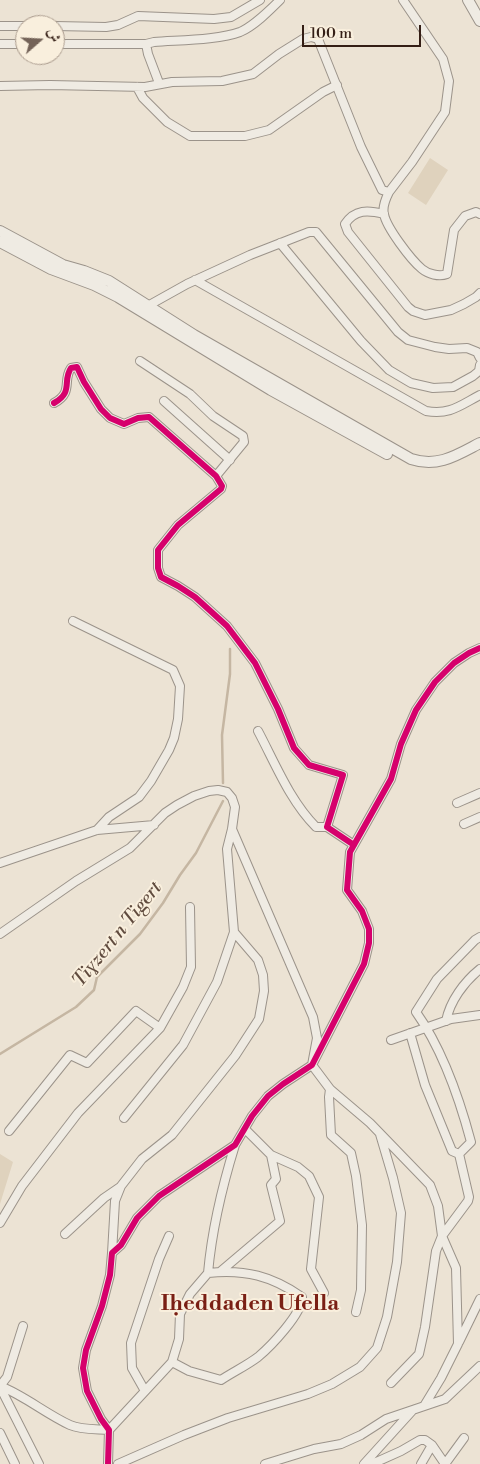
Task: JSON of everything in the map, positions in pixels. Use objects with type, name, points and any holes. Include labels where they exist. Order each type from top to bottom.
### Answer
[{"type":"street","points":[[65,26],[106,27],[118,25],[138,16],[214,19],[231,17],[260,0]]},
{"type":"street","points":[[65,44],[146,44],[226,36],[251,26],[280,0]]},
{"type":"street","points":[[403,0],[443,59],[449,81],[446,112],[389,192],[384,204],[384,214],[394,235],[422,269],[440,277],[447,274],[454,230],[465,216],[476,212],[480,214]]},
{"type":"street","points":[[468,0],[480,21]]},
{"type":"street","points":[[0,26],[15,26]]},
{"type":"street","points":[[0,86],[50,84],[145,87],[159,83],[222,81],[254,74],[303,39],[311,37],[318,39],[361,147],[382,190],[389,192]]},
{"type":"street","points":[[0,44],[15,44]]},
{"type":"street","points":[[146,44],[159,83]]},
{"type":"street","points":[[137,86],[142,98],[167,122],[185,134],[190,136],[245,136],[269,130],[337,85]]},
{"type":"street","points":[[384,214],[360,212],[350,216],[345,224],[348,232],[408,307],[425,315],[464,304],[480,293]]},
{"type":"street","points":[[0,232],[63,265],[84,270],[109,282],[144,308],[271,390],[413,467],[428,470],[438,468],[480,450]]},
{"type":"street","points":[[144,308],[195,280],[250,255],[309,232],[316,232],[392,325],[408,340],[449,349],[467,348],[477,352],[480,358]]},
{"type":"street","points":[[0,242],[50,269],[94,285],[144,308],[202,339],[411,459],[426,463],[434,462],[452,457],[480,442]]},
{"type":"street","points":[[280,243],[356,334],[389,370],[411,383],[433,388],[453,387],[473,376],[479,371],[480,365]]},
{"type":"street","points":[[195,280],[426,411],[440,414],[480,395]]},
{"type":"street","points":[[140,361],[190,394],[213,416],[243,436],[244,442],[216,476]]},
{"type":"street","points":[[54,403],[64,395],[68,387],[69,371],[71,368],[77,367],[94,398],[110,418],[124,424],[138,418],[148,418],[221,482],[221,489],[178,525],[158,550],[158,568],[161,577],[195,597],[227,626],[256,663],[294,748],[309,764],[343,775],[327,828]]},
{"type":"street","points":[[164,401],[230,460]]},
{"type":"street","points":[[72,621],[173,670],[180,686],[178,719],[174,738],[151,781],[139,797],[109,817],[97,830]]},
{"type":"street","points":[[109,1430],[172,1362],[179,1339],[180,1314],[190,1294],[208,1273],[222,1186],[235,1145],[252,1116],[268,1096],[312,1065],[364,964],[369,943],[369,928],[362,910],[347,890],[350,852],[390,779],[401,744],[416,710],[435,682],[454,663],[480,648]]},
{"type":"street","points":[[258,731],[305,816],[316,827],[327,828],[354,845]]},
{"type":"street","points":[[0,934],[76,881],[130,848],[165,813],[177,805],[194,796],[218,790],[227,792],[232,798],[235,807],[227,850],[234,932],[217,982],[183,1045],[124,1118]]},
{"type":"street","points":[[457,802],[480,793]]},
{"type":"street","points":[[464,824],[480,817]]},
{"type":"street","points":[[0,863],[97,830],[154,825]]},
{"type":"street","points":[[232,829],[313,1017],[317,1038],[312,1065],[330,1089],[379,1132],[430,1185],[438,1206],[442,1236],[456,1268],[458,1344]]},
{"type":"street","points":[[0,1224],[22,1186],[78,1113],[160,1028],[183,987],[191,966],[190,907]]},
{"type":"street","points":[[108,1464],[109,1430],[101,1419],[87,1391],[83,1368],[86,1350],[102,1306],[110,1275],[115,1201],[121,1186],[142,1158],[172,1134],[235,1056],[260,1019],[264,991],[263,975],[258,960],[234,932]]},
{"type":"street","points":[[459,1154],[471,1142],[464,1115],[450,1078],[427,1028],[416,1012],[438,979],[480,937]]},
{"type":"street","points":[[446,1021],[448,1007],[471,976],[480,969]]},
{"type":"street","points":[[9,1131],[70,1055],[86,1063],[136,1011],[160,1028]]},
{"type":"street","points":[[390,1040],[446,1021],[480,1015]]},
{"type":"street","points":[[410,1034],[425,1085],[452,1151],[459,1154]]},
{"type":"street","points":[[330,1089],[332,1135],[351,1154],[356,1176],[362,1225],[361,1290],[356,1312]]},
{"type":"street","points":[[245,1129],[270,1154],[298,1168],[309,1176],[319,1197],[311,1269],[324,1293]]},
{"type":"street","points":[[118,1464],[228,1418],[308,1394],[332,1384],[360,1366],[377,1348],[387,1317],[397,1262],[401,1213],[379,1132]]},
{"type":"street","points":[[112,1253],[121,1244],[137,1218],[159,1196],[235,1145]]},
{"type":"street","points":[[221,1271],[280,1221],[271,1186],[276,1179],[270,1154]]},
{"type":"street","points":[[391,1382],[419,1354],[436,1251],[442,1236],[470,1197],[459,1154]]},
{"type":"street","points":[[65,1234],[104,1198],[121,1186]]},
{"type":"street","points":[[145,1391],[132,1368],[131,1343],[159,1259],[169,1236]]},
{"type":"street","points":[[172,1362],[189,1371],[221,1380],[260,1355],[286,1328],[302,1302],[302,1297],[264,1276],[221,1271],[208,1273]]},
{"type":"street","points":[[424,1406],[441,1378],[480,1299]]},
{"type":"street","points":[[0,1386],[7,1377],[23,1326]]},
{"type":"street","points":[[265,1464],[314,1449],[341,1444],[361,1435],[386,1419],[445,1399],[480,1366]]},
{"type":"street","points":[[0,1386],[70,1425],[79,1428],[109,1430]]},
{"type":"street","points":[[0,1386],[39,1464]]},
{"type":"street","points":[[364,1464],[414,1409]]},
{"type":"street","points":[[0,1433],[15,1464]]},
{"type":"street","points":[[372,1464],[420,1440],[425,1440],[432,1445],[445,1464],[464,1438]]},
{"type":"street","points":[[421,1464],[432,1445]]},
{"type":"shaded area","points":[[430,158],[448,170],[426,205],[408,193]]},
{"type":"shaded area","points":[[0,1154],[13,1162],[0,1204]]},
{"type":"waterway","name":"Tiɣzert n Tigert","points":[[223,783],[222,735],[230,674],[230,649]]},
{"type":"waterway","name":"Tiɣzert n Tigert","points":[[0,1054],[76,1007],[94,990],[97,977],[140,934],[163,903],[196,853],[223,801]]},
{"type":"cycle path","points":[[54,403],[66,391],[67,377],[71,368],[77,367],[101,409],[110,418],[124,424],[138,418],[149,417],[216,476],[222,486],[221,489],[178,525],[158,550],[158,568],[161,577],[195,597],[227,626],[255,663],[278,709],[294,748],[309,765],[343,775],[327,827],[354,845]]},
{"type":"cycle path","points":[[108,1464],[109,1430],[101,1419],[87,1391],[83,1368],[86,1350],[102,1306],[110,1275],[112,1253],[121,1245],[137,1218],[159,1196],[235,1145],[252,1116],[268,1096],[312,1065],[364,964],[369,943],[369,929],[362,911],[347,890],[350,852],[391,779],[401,744],[416,710],[435,682],[454,663],[480,648]]},
{"type":"district","name":"Iḥeddaden Ufella","points":[[250,1305]]}]
